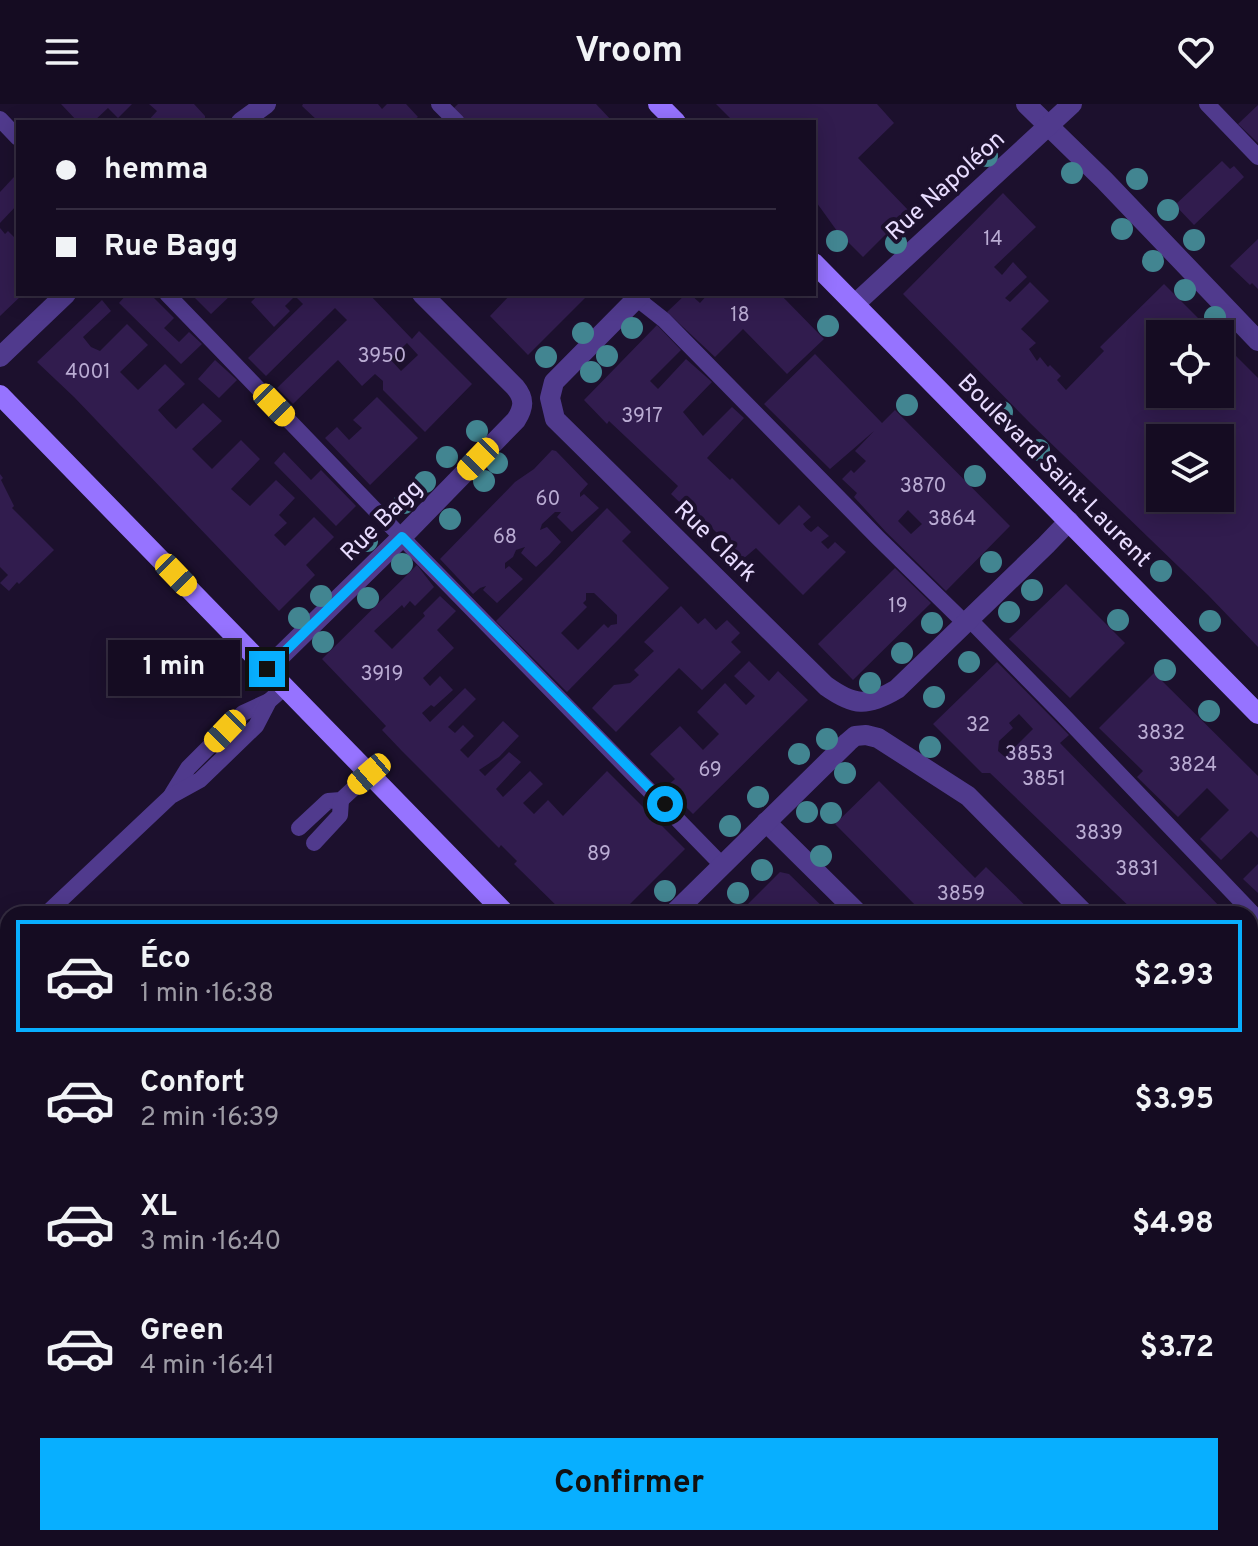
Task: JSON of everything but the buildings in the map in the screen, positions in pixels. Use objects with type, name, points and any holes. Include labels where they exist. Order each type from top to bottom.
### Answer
[{"type":"main road","points":[[658,104],[674,120]]},
{"type":"main road","name":"Boulevard Saint-Laurent","points":[[816,265],[1258,714]]},
{"type":"main road","points":[[0,395],[498,906]]},
{"type":"street","points":[[242,117],[266,104]]},
{"type":"street","points":[[1026,104],[1104,180],[1258,341]]},
{"type":"street","name":"Rue Napoléon","points":[[855,304],[1072,104]]},
{"type":"street","points":[[0,357],[64,296]]},
{"type":"street","name":"Rue Bagg","points":[[267,669],[402,537],[522,411],[521,394],[424,296]]},
{"type":"street","name":"Rue Clark","points":[[636,296],[554,382],[550,398],[555,419],[565,430],[826,686],[840,696],[864,703],[880,699],[897,689],[967,621]]},
{"type":"street","points":[[967,621],[1069,521]]},
{"type":"street","points":[[681,906],[855,736],[866,735],[878,738],[968,796],[1077,906]]},
{"type":"street","points":[[766,822],[851,906]]},
{"type":"lane","points":[[439,104],[455,120]]},
{"type":"lane","points":[[1207,104],[1258,157]]},
{"type":"lane","points":[[0,119],[16,136]]},
{"type":"lane","points":[[169,296],[722,865]]},
{"type":"lane","points":[[636,296],[664,320],[878,538],[1074,726],[1246,906]]},
{"type":"lane","points":[[54,906],[171,796],[200,780],[256,726],[269,701],[285,687]]},
{"type":"lane","points":[[299,828],[328,801],[341,800],[369,774]]},
{"type":"lane","points":[[314,843],[340,815],[341,800]]},
{"type":"route","points":[[267,669],[402,537],[665,804]]}]
